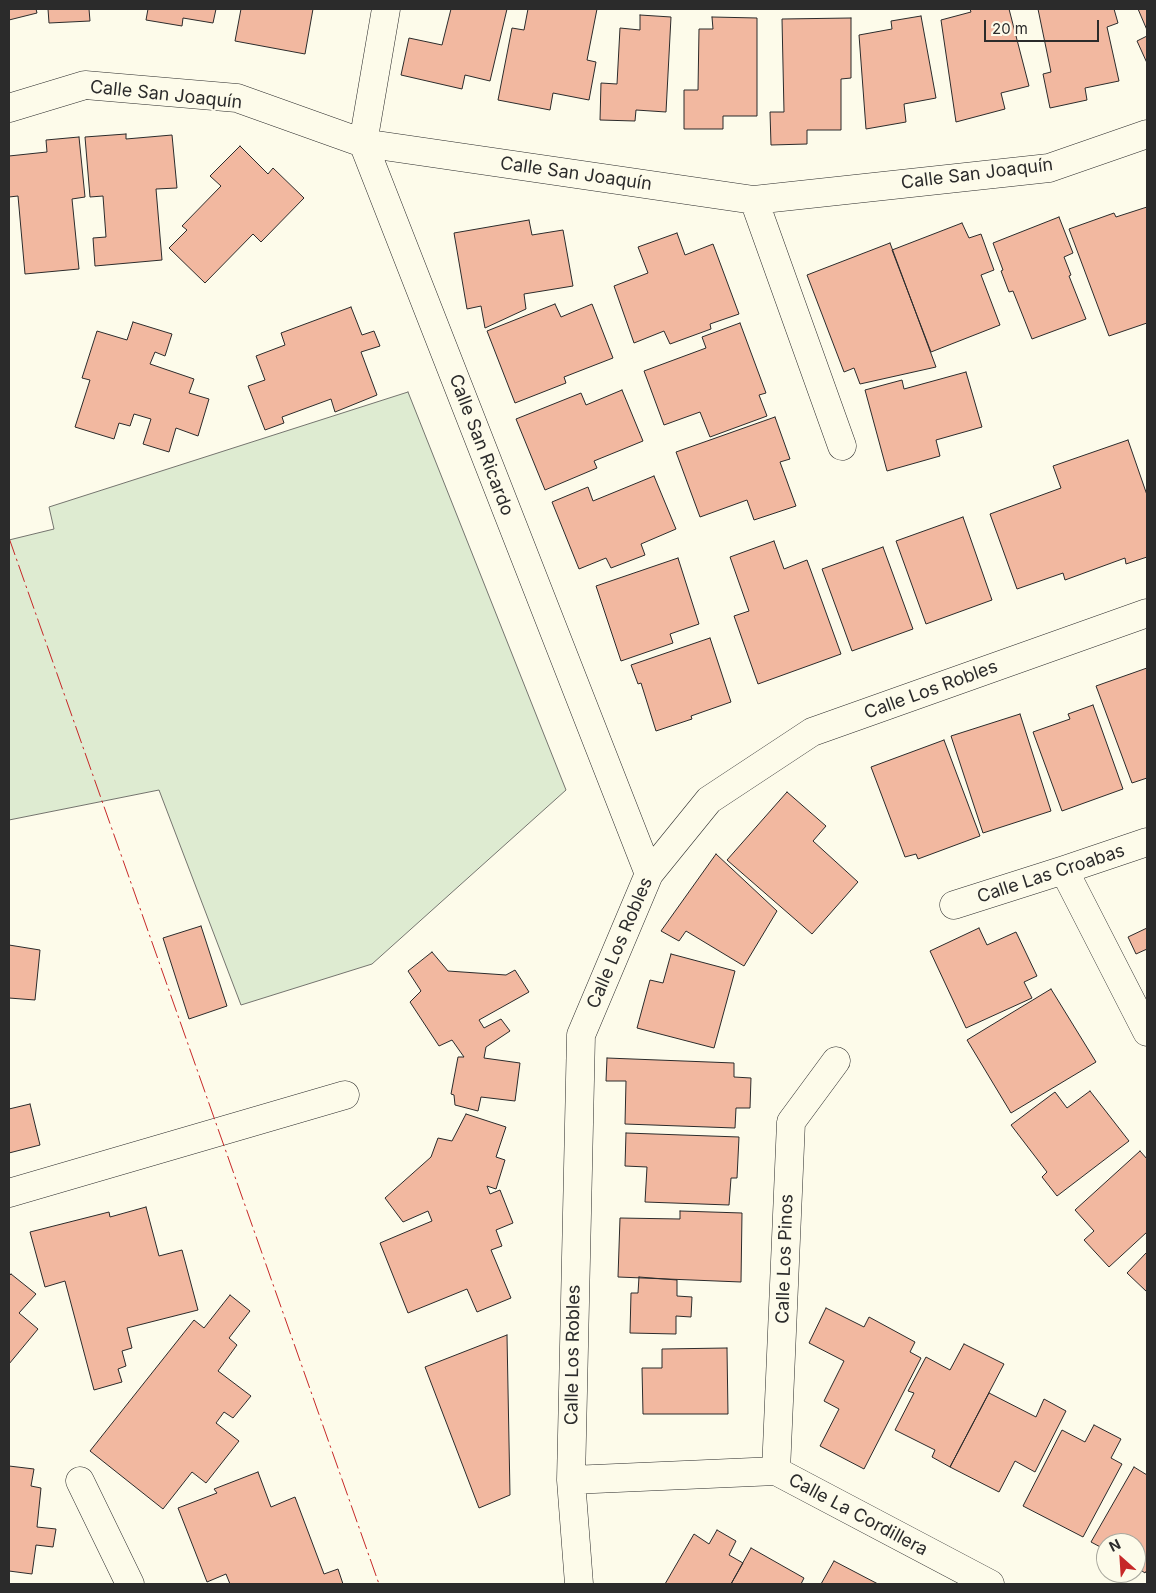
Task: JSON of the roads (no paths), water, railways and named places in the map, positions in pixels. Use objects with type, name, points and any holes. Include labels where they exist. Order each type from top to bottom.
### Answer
[{"type":"street","points":[[363,143],[386,9]]},
{"type":"street","name":"Calle San Joaquín","points":[[9,108],[85,85],[236,98],[363,143],[754,200],[1049,168],[1147,134]]},
{"type":"street","name":"Calle San Ricardo","points":[[363,143],[649,874]]},
{"type":"street","points":[[754,200],[842,446]]},
{"type":"street","name":"Calle Los Robles","points":[[579,1584],[570,1480],[581,1036],[649,874],[709,800],[812,732],[1147,614]]},
{"type":"street","name":"Calle Las Croabas","points":[[954,905],[1147,842]]},
{"type":"street","points":[[1064,870],[1147,1032]]},
{"type":"street","name":"Calle Los Pinos","points":[[776,1471],[791,1122],[836,1061]]},
{"type":"street","points":[[9,1193],[345,1095]]},
{"type":"street","name":"Calle La Cordillera","points":[[570,1480],[776,1471],[990,1584]]},
{"type":"street","points":[[80,1481],[130,1584]]}]
